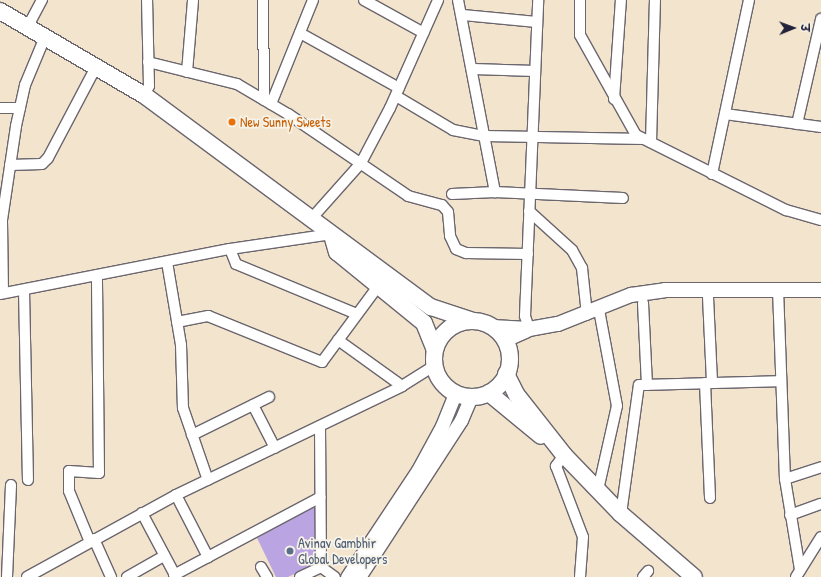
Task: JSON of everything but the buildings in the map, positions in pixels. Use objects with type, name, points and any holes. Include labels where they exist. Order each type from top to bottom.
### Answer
[{"type":"main road","points":[[0,11],[144,95],[431,307],[492,327],[529,329]]},
{"type":"main road","points":[[332,234],[337,252],[424,323],[435,350],[434,366],[445,386],[455,393],[471,397],[489,393],[506,374],[509,363],[504,340],[492,327]]},
{"type":"main road","points":[[504,340],[529,329],[593,312],[613,305],[631,295],[665,290],[778,293],[821,298]]},
{"type":"main road","points":[[613,305],[821,290]]},
{"type":"main road","points":[[435,350],[449,329],[473,321]]},
{"type":"main road","points":[[506,374],[516,394],[564,455],[621,514],[694,577]]},
{"type":"main road","points":[[489,393],[564,455]]},
{"type":"main road","points":[[621,514],[634,536],[677,577]]},
{"type":"street","points":[[27,28],[42,0]]},
{"type":"street","points":[[144,95],[149,86],[147,0]]},
{"type":"street","points":[[187,72],[193,0]]},
{"type":"street","points":[[263,0],[267,102]]},
{"type":"street","points":[[267,102],[300,33],[313,0]]},
{"type":"street","points":[[312,218],[360,163],[397,92],[438,0]]},
{"type":"street","points":[[458,0],[463,15],[495,192]]},
{"type":"street","points":[[529,329],[525,316],[538,0]]},
{"type":"street","points":[[580,0],[580,35],[614,99],[636,135],[786,210],[821,220]]},
{"type":"street","points":[[614,99],[621,0]]},
{"type":"street","points":[[648,141],[655,0]]},
{"type":"street","points":[[712,174],[749,0]]},
{"type":"street","points":[[369,1],[424,33]]},
{"type":"street","points":[[463,15],[537,22]]},
{"type":"street","points":[[797,124],[821,19]]},
{"type":"street","points":[[300,33],[397,92],[453,130],[485,136],[648,141]]},
{"type":"street","points":[[45,37],[20,108],[10,165],[2,220],[1,294],[230,249],[332,234]]},
{"type":"street","points":[[148,62],[237,84],[267,102],[408,196],[442,205],[448,212],[450,236],[456,249],[466,253],[528,254]]},
{"type":"street","points":[[10,165],[42,164],[48,158],[96,67]]},
{"type":"street","points":[[473,69],[535,71]]},
{"type":"street","points":[[0,108],[20,108]]},
{"type":"street","points":[[725,114],[821,127]]},
{"type":"street","points":[[452,194],[495,192],[530,196],[623,198]]},
{"type":"street","points":[[529,211],[572,250],[582,268],[617,406],[598,490]]},
{"type":"street","points":[[230,249],[236,264],[357,314]]},
{"type":"street","points":[[167,262],[181,345],[183,408],[208,480]]},
{"type":"street","points":[[97,275],[98,473],[69,471],[69,491],[92,541],[111,577]]},
{"type":"street","points":[[177,322],[208,316],[322,362],[379,285]]},
{"type":"street","points":[[24,290],[28,480]]},
{"type":"street","points":[[778,293],[785,479],[798,574]]},
{"type":"street","points":[[708,297],[710,498]]},
{"type":"street","points":[[643,303],[647,385]]},
{"type":"street","points":[[338,340],[402,386]]},
{"type":"street","points":[[27,577],[176,495],[402,386],[434,366]]},
{"type":"street","points":[[621,514],[639,385],[781,381]]},
{"type":"street","points":[[347,577],[418,470],[442,426],[455,393]]},
{"type":"street","points":[[192,435],[269,397]]},
{"type":"street","points":[[359,577],[461,420],[471,397]]},
{"type":"street","points":[[253,405],[275,448]]},
{"type":"street","points":[[320,426],[321,567]]},
{"type":"street","points":[[564,455],[556,466],[583,538],[580,577]]},
{"type":"street","points":[[785,479],[821,467]]},
{"type":"street","points":[[7,577],[5,525],[11,485]]},
{"type":"street","points":[[176,495],[208,557]]},
{"type":"street","points":[[142,514],[175,576],[321,497]]},
{"type":"street","points":[[790,515],[821,504]]},
{"type":"street","points":[[798,574],[820,538]]},
{"type":"street","points":[[127,577],[164,556]]},
{"type":"street","points":[[261,567],[267,577]]},
{"type":"street","points":[[300,577],[321,567]]},
{"type":"street","points":[[321,567],[335,577]]},
{"type":"place","name":"New Sunny Sweets","points":[[232,122]]},
{"type":"place","name":"Avinav Gambhir Global Developers","points":[[290,551]]}]
